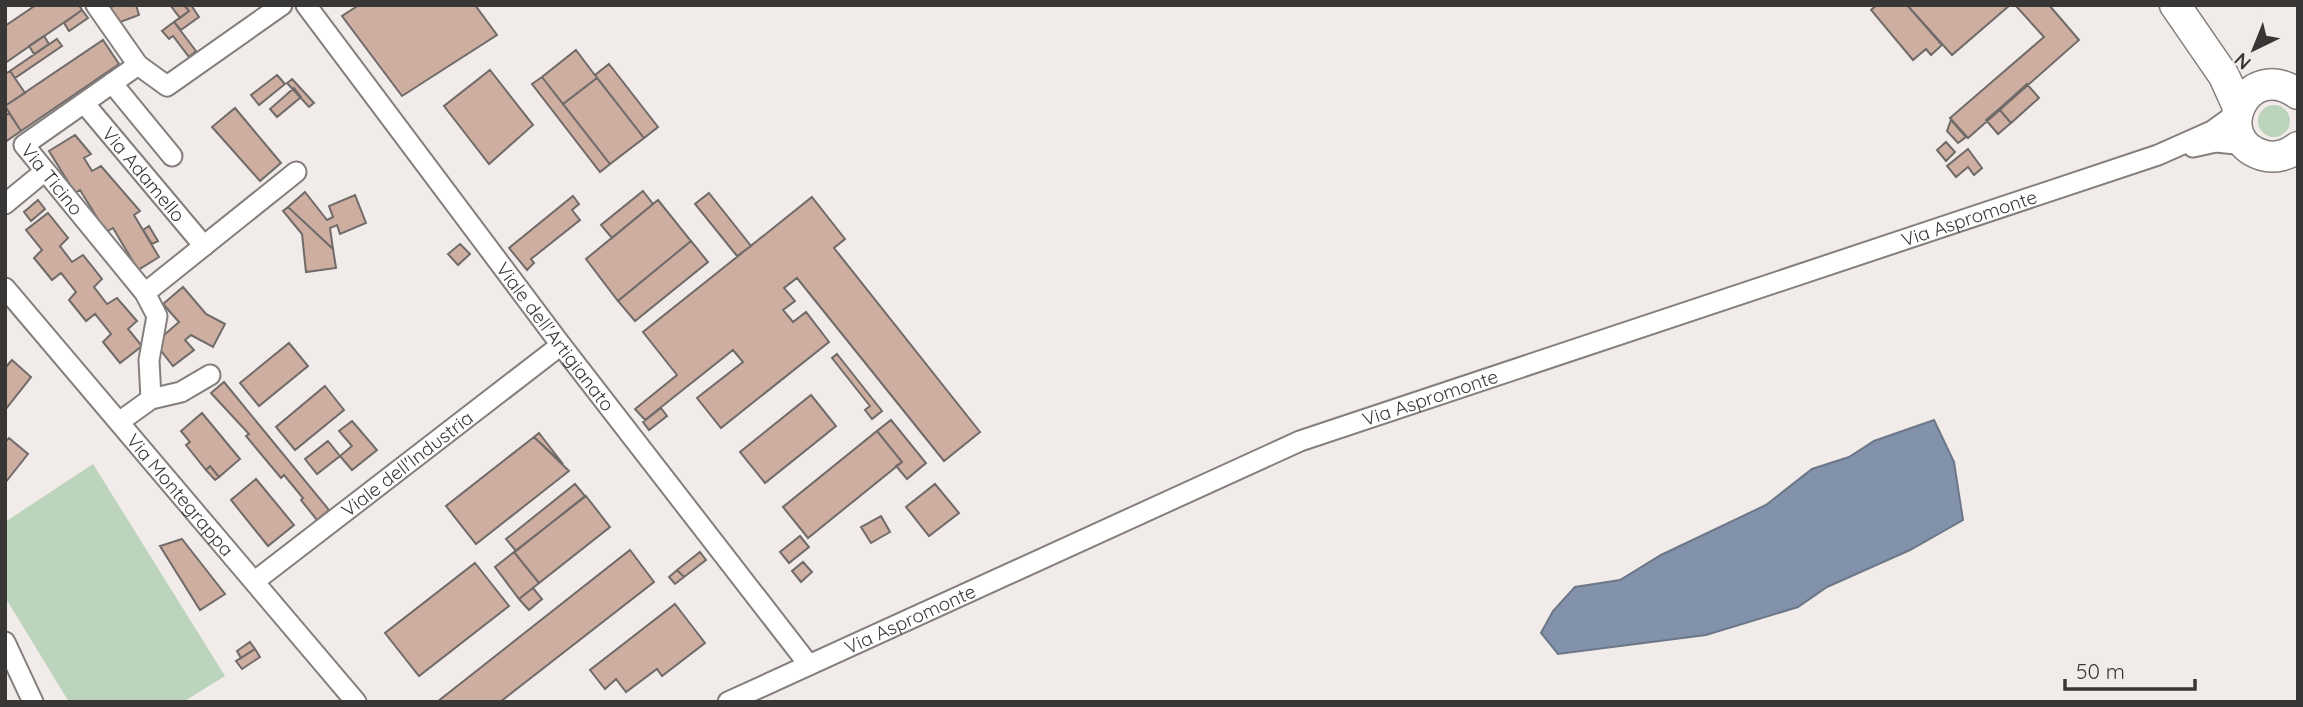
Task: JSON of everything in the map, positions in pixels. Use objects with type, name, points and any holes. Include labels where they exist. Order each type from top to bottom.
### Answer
[{"type":"main road","points":[[2180,11],[2237,64],[2266,84]]},
{"type":"main road","points":[[2180,11],[2224,76],[2238,110],[2236,125],[2246,145],[2256,153],[2292,158]]},
{"type":"main road","points":[[2238,110],[2255,88],[2266,84],[2278,84],[2298,93]]},
{"type":"street","points":[[96,5],[138,65],[167,86],[282,5]]},
{"type":"street","name":"Viale dell'Artigianato","points":[[306,5],[561,345],[809,665]]},
{"type":"street","name":"Via Ticino","points":[[138,65],[24,145],[145,293],[157,316],[149,360],[151,399]]},
{"type":"street","name":"Via Adamello","points":[[112,83],[172,156]]},
{"type":"street","name":"Via Adamello","points":[[85,103],[204,246]]},
{"type":"street","name":"Via Aspromonte","points":[[728,702],[1300,441],[2158,155],[2212,131],[2238,110]]},
{"type":"street","name":"Via Aspromonte","points":[[2158,155],[2216,142],[2246,145]]},
{"type":"street","points":[[5,204],[45,172]]},
{"type":"street","points":[[145,293],[296,172]]},
{"type":"street","name":"Via Montegrappa","points":[[5,288],[356,702]]},
{"type":"street","name":"Viale dell'Industria","points":[[255,581],[561,345]]},
{"type":"street","points":[[119,422],[151,399],[181,392],[210,376]]},
{"type":"street","points":[[5,642],[33,702]]},
{"type":"green space","points":[[2274,105],[2286,109],[2290,121],[2286,133],[2274,137],[2262,133],[2258,121],[2262,109]]},
{"type":"green space","points":[[93,464],[225,676],[183,702],[69,702],[5,597],[5,522]]},
{"type":"water","points":[[1934,420],[1954,462],[1963,520],[1910,550],[1827,587],[1798,607],[1706,635],[1558,654],[1541,633],[1553,611],[1575,587],[1620,580],[1661,555],[1766,505],[1812,469],[1849,457],[1874,441]]},
{"type":"building","points":[[36,5],[79,5],[82,10],[5,63],[5,26]]},
{"type":"building","points":[[116,5],[136,5],[139,15],[115,24],[108,8]]},
{"type":"building","points":[[184,5],[189,11],[180,18],[171,6]]},
{"type":"building","points":[[184,5],[191,5],[199,17],[181,30],[174,22],[189,11]]},
{"type":"building","points":[[359,5],[475,5],[497,35],[402,96],[342,16]]},
{"type":"building","points":[[1877,5],[1907,5],[1942,45],[1931,55],[1926,49],[1913,60],[1871,10]]},
{"type":"building","points":[[1907,5],[2010,5],[1952,55]]},
{"type":"building","points":[[2049,5],[2079,40],[1968,138],[1950,118],[2044,37],[2016,6]]},
{"type":"building","points":[[82,10],[88,18],[69,31],[64,23]]},
{"type":"building","points":[[174,22],[196,51],[189,57],[173,36],[169,39],[162,31]]},
{"type":"building","points":[[44,36],[49,44],[34,54],[29,46]]},
{"type":"building","points":[[57,39],[62,46],[15,78],[10,71]]},
{"type":"building","points":[[103,40],[119,64],[21,131],[5,106]]},
{"type":"building","points":[[576,50],[597,78],[563,104],[542,77]]},
{"type":"building","points":[[609,64],[658,127],[644,138],[595,75]]},
{"type":"building","points":[[490,70],[533,125],[489,164],[444,106]]},
{"type":"building","points":[[10,71],[25,93],[5,106],[5,74]]},
{"type":"building","points":[[277,75],[285,84],[259,105],[251,95]]},
{"type":"building","points":[[542,77],[610,164],[600,172],[532,84]]},
{"type":"building","points":[[597,78],[644,138],[610,164],[563,104]]},
{"type":"building","points":[[292,79],[314,103],[309,107],[287,83]]},
{"type":"building","points":[[2027,84],[2039,98],[2011,123],[1999,109]]},
{"type":"building","points":[[294,88],[301,97],[277,117],[270,109]]},
{"type":"building","points":[[235,108],[281,163],[260,181],[212,127]]},
{"type":"building","points":[[1999,109],[2011,123],[1998,134],[1986,120]]},
{"type":"building","points":[[9,113],[21,131],[5,142],[5,116]]},
{"type":"building","points":[[1951,120],[1966,137],[1958,143],[1947,131]]},
{"type":"building","points":[[75,135],[91,154],[84,158],[92,171],[101,166],[140,211],[134,215],[159,257],[138,270],[113,228],[106,232],[80,190],[75,193],[49,151]]},
{"type":"building","points":[[1946,142],[1955,152],[1946,161],[1937,150]]},
{"type":"building","points":[[1968,149],[1982,168],[1974,175],[1968,167],[1956,177],[1947,166]]},
{"type":"building","points":[[643,191],[653,204],[612,238],[601,225]]},
{"type":"building","points":[[305,192],[327,220],[333,217],[329,206],[355,195],[366,223],[340,234],[337,225],[330,228],[333,249],[288,207]]},
{"type":"building","points":[[709,193],[751,246],[737,256],[695,204]]},
{"type":"building","points":[[573,196],[579,204],[572,210],[580,220],[531,259],[534,263],[527,270],[509,248]]},
{"type":"building","points":[[812,197],[845,239],[834,248],[980,432],[944,461],[797,278],[784,288],[795,301],[783,310],[793,322],[806,312],[829,342],[721,428],[697,398],[743,362],[733,350],[645,420],[635,409],[677,375],[643,332]]},
{"type":"building","points":[[38,200],[45,209],[31,221],[24,212]]},
{"type":"building","points":[[658,200],[691,241],[618,301],[586,259]]},
{"type":"building","points":[[288,207],[333,249],[336,268],[306,272],[302,234],[283,211]]},
{"type":"building","points":[[48,213],[68,238],[60,246],[72,262],[83,255],[102,279],[94,287],[107,304],[117,298],[137,321],[128,329],[142,346],[120,363],[103,342],[111,334],[95,314],[86,321],[69,300],[76,292],[61,273],[52,280],[34,258],[42,250],[26,230]]},
{"type":"building","points":[[149,226],[158,241],[152,244],[143,230]]},
{"type":"building","points":[[691,241],[708,262],[635,321],[618,301]]},
{"type":"building","points":[[460,244],[470,254],[458,265],[448,254]]},
{"type":"building","points":[[183,287],[206,314],[225,324],[213,347],[191,335],[185,340],[194,350],[173,366],[155,343],[179,322],[163,304]]},
{"type":"building","points":[[289,343],[308,366],[259,406],[240,383]]},
{"type":"building","points":[[837,354],[882,411],[872,419],[865,410],[870,406],[832,358]]},
{"type":"building","points":[[12,360],[31,377],[5,410],[5,368]]},
{"type":"building","points":[[224,382],[329,510],[317,520],[284,475],[281,478],[246,436],[249,434],[211,393]]},
{"type":"building","points":[[325,386],[344,410],[295,450],[276,427]]},
{"type":"building","points":[[811,395],[836,426],[765,483],[740,452]]},
{"type":"building","points":[[661,408],[667,416],[649,430],[643,422]]},
{"type":"building","points":[[202,413],[240,459],[219,477],[210,466],[206,470],[186,445],[190,442],[181,431]]},
{"type":"building","points":[[891,420],[926,463],[907,479],[896,466],[902,462],[877,431]]},
{"type":"building","points":[[352,421],[377,450],[352,470],[340,456],[352,446],[339,431]]},
{"type":"building","points":[[877,431],[902,462],[808,538],[783,507]]},
{"type":"building","points":[[539,433],[563,464],[534,437]]},
{"type":"building","points":[[534,437],[569,471],[476,544],[446,506]]},
{"type":"building","points":[[9,438],[28,454],[5,483],[5,442]]},
{"type":"building","points":[[328,441],[340,456],[317,474],[305,459]]},
{"type":"building","points":[[210,466],[219,477],[215,480],[206,470]]},
{"type":"building","points":[[256,479],[294,525],[268,546],[231,500]]},
{"type":"building","points":[[575,484],[585,496],[516,551],[506,539]]},
{"type":"building","points":[[935,484],[959,513],[929,536],[906,507]]},
{"type":"building","points":[[586,496],[610,527],[539,583],[514,552]]},
{"type":"building","points":[[881,516],[890,532],[871,543],[861,527]]},
{"type":"building","points":[[800,536],[809,547],[789,563],[780,552]]},
{"type":"building","points":[[182,539],[225,594],[200,610],[160,546]]},
{"type":"building","points":[[630,550],[654,582],[500,702],[437,702]]},
{"type":"building","points":[[514,552],[539,583],[519,599],[495,567]]},
{"type":"building","points":[[700,552],[706,560],[684,577],[677,570]]},
{"type":"building","points":[[803,562],[812,572],[801,582],[792,571]]},
{"type":"building","points":[[475,563],[509,606],[419,676],[385,633]]},
{"type":"building","points":[[677,570],[684,577],[675,584],[669,577]]},
{"type":"building","points":[[533,588],[542,599],[529,610],[519,599]]},
{"type":"building","points":[[675,604],[705,643],[662,676],[657,669],[626,692],[616,679],[605,689],[590,670]]},
{"type":"building","points":[[250,642],[255,649],[241,658],[237,651]]},
{"type":"building","points":[[255,649],[260,657],[242,669],[236,661]]}]
